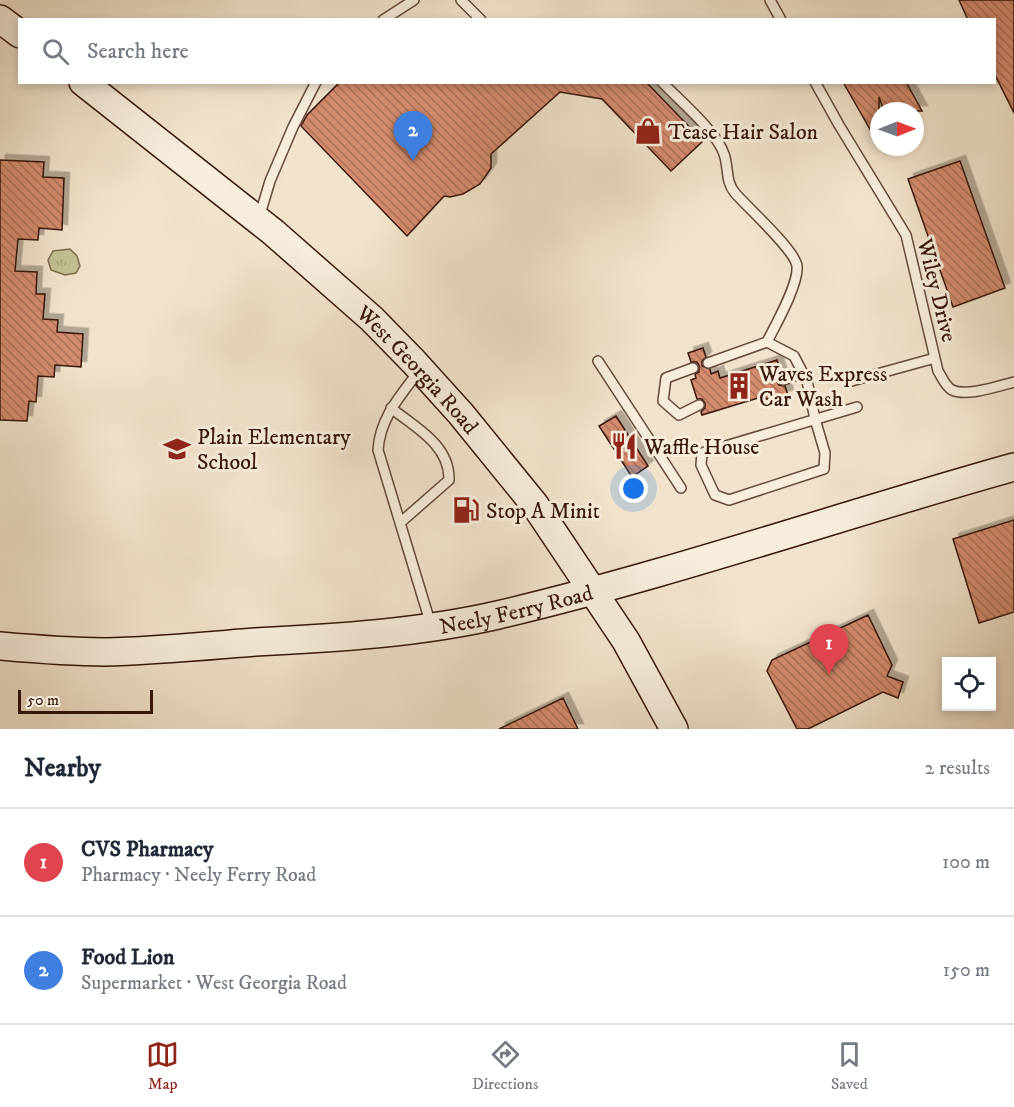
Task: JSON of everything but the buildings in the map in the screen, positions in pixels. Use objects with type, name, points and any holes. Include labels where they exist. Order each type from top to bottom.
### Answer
[{"type":"street","points":[[0,19],[18,32]]},
{"type":"street","name":"West Georgia Road","points":[[86,84],[258,220],[372,319],[420,369],[461,414],[535,505],[626,641],[674,729]]},
{"type":"street","name":"Neely Ferry Road","points":[[0,646],[103,652],[333,638],[431,626],[496,615],[684,565],[889,502],[1014,467]]},
{"type":"lane","points":[[386,18],[414,0]]},
{"type":"lane","points":[[461,0],[479,18]]},
{"type":"lane","points":[[770,0],[780,18]]},
{"type":"lane","points":[[258,220],[270,181],[293,127],[315,84]]},
{"type":"lane","points":[[664,84],[714,136],[724,154],[727,177],[733,191],[788,250],[797,265],[796,276],[787,302],[767,342],[708,363]]},
{"type":"lane","name":"Wiley Drive","points":[[816,84],[906,235],[935,358],[944,382],[952,390],[966,393],[1014,382]]},
{"type":"lane","points":[[767,342],[794,356],[807,381],[815,419],[825,453],[825,469],[729,500],[715,495],[701,465],[702,453],[815,419],[856,407]]},
{"type":"lane","points":[[848,382],[935,358]]},
{"type":"lane","points":[[598,361],[681,488]]},
{"type":"lane","points":[[693,368],[666,378],[663,401],[679,415],[699,405]]},
{"type":"lane","points":[[420,369],[391,408],[378,438],[378,450],[431,626]]},
{"type":"lane","points":[[783,380],[803,373]]},
{"type":"lane","points":[[391,408],[439,446],[449,468],[449,480],[401,522]]},
{"type":"green space","points":[[70,249],[77,256],[80,266],[76,273],[65,275],[51,270],[48,260],[53,251]]},
{"type":"place","name":"Tease Hair Salon","points":[[648,131]]},
{"type":"place","name":"Food Lion","points":[[413,161]]},
{"type":"place","name":"Waves Express Car Wash","points":[[739,386]]},
{"type":"place","name":"Waffle House","points":[[624,446]]},
{"type":"place","name":"Plain Elementary School","points":[[177,449]]},
{"type":"place","name":"Stop A Minit","points":[[466,510]]},
{"type":"place","name":"CVS Pharmacy","points":[[829,674]]}]
